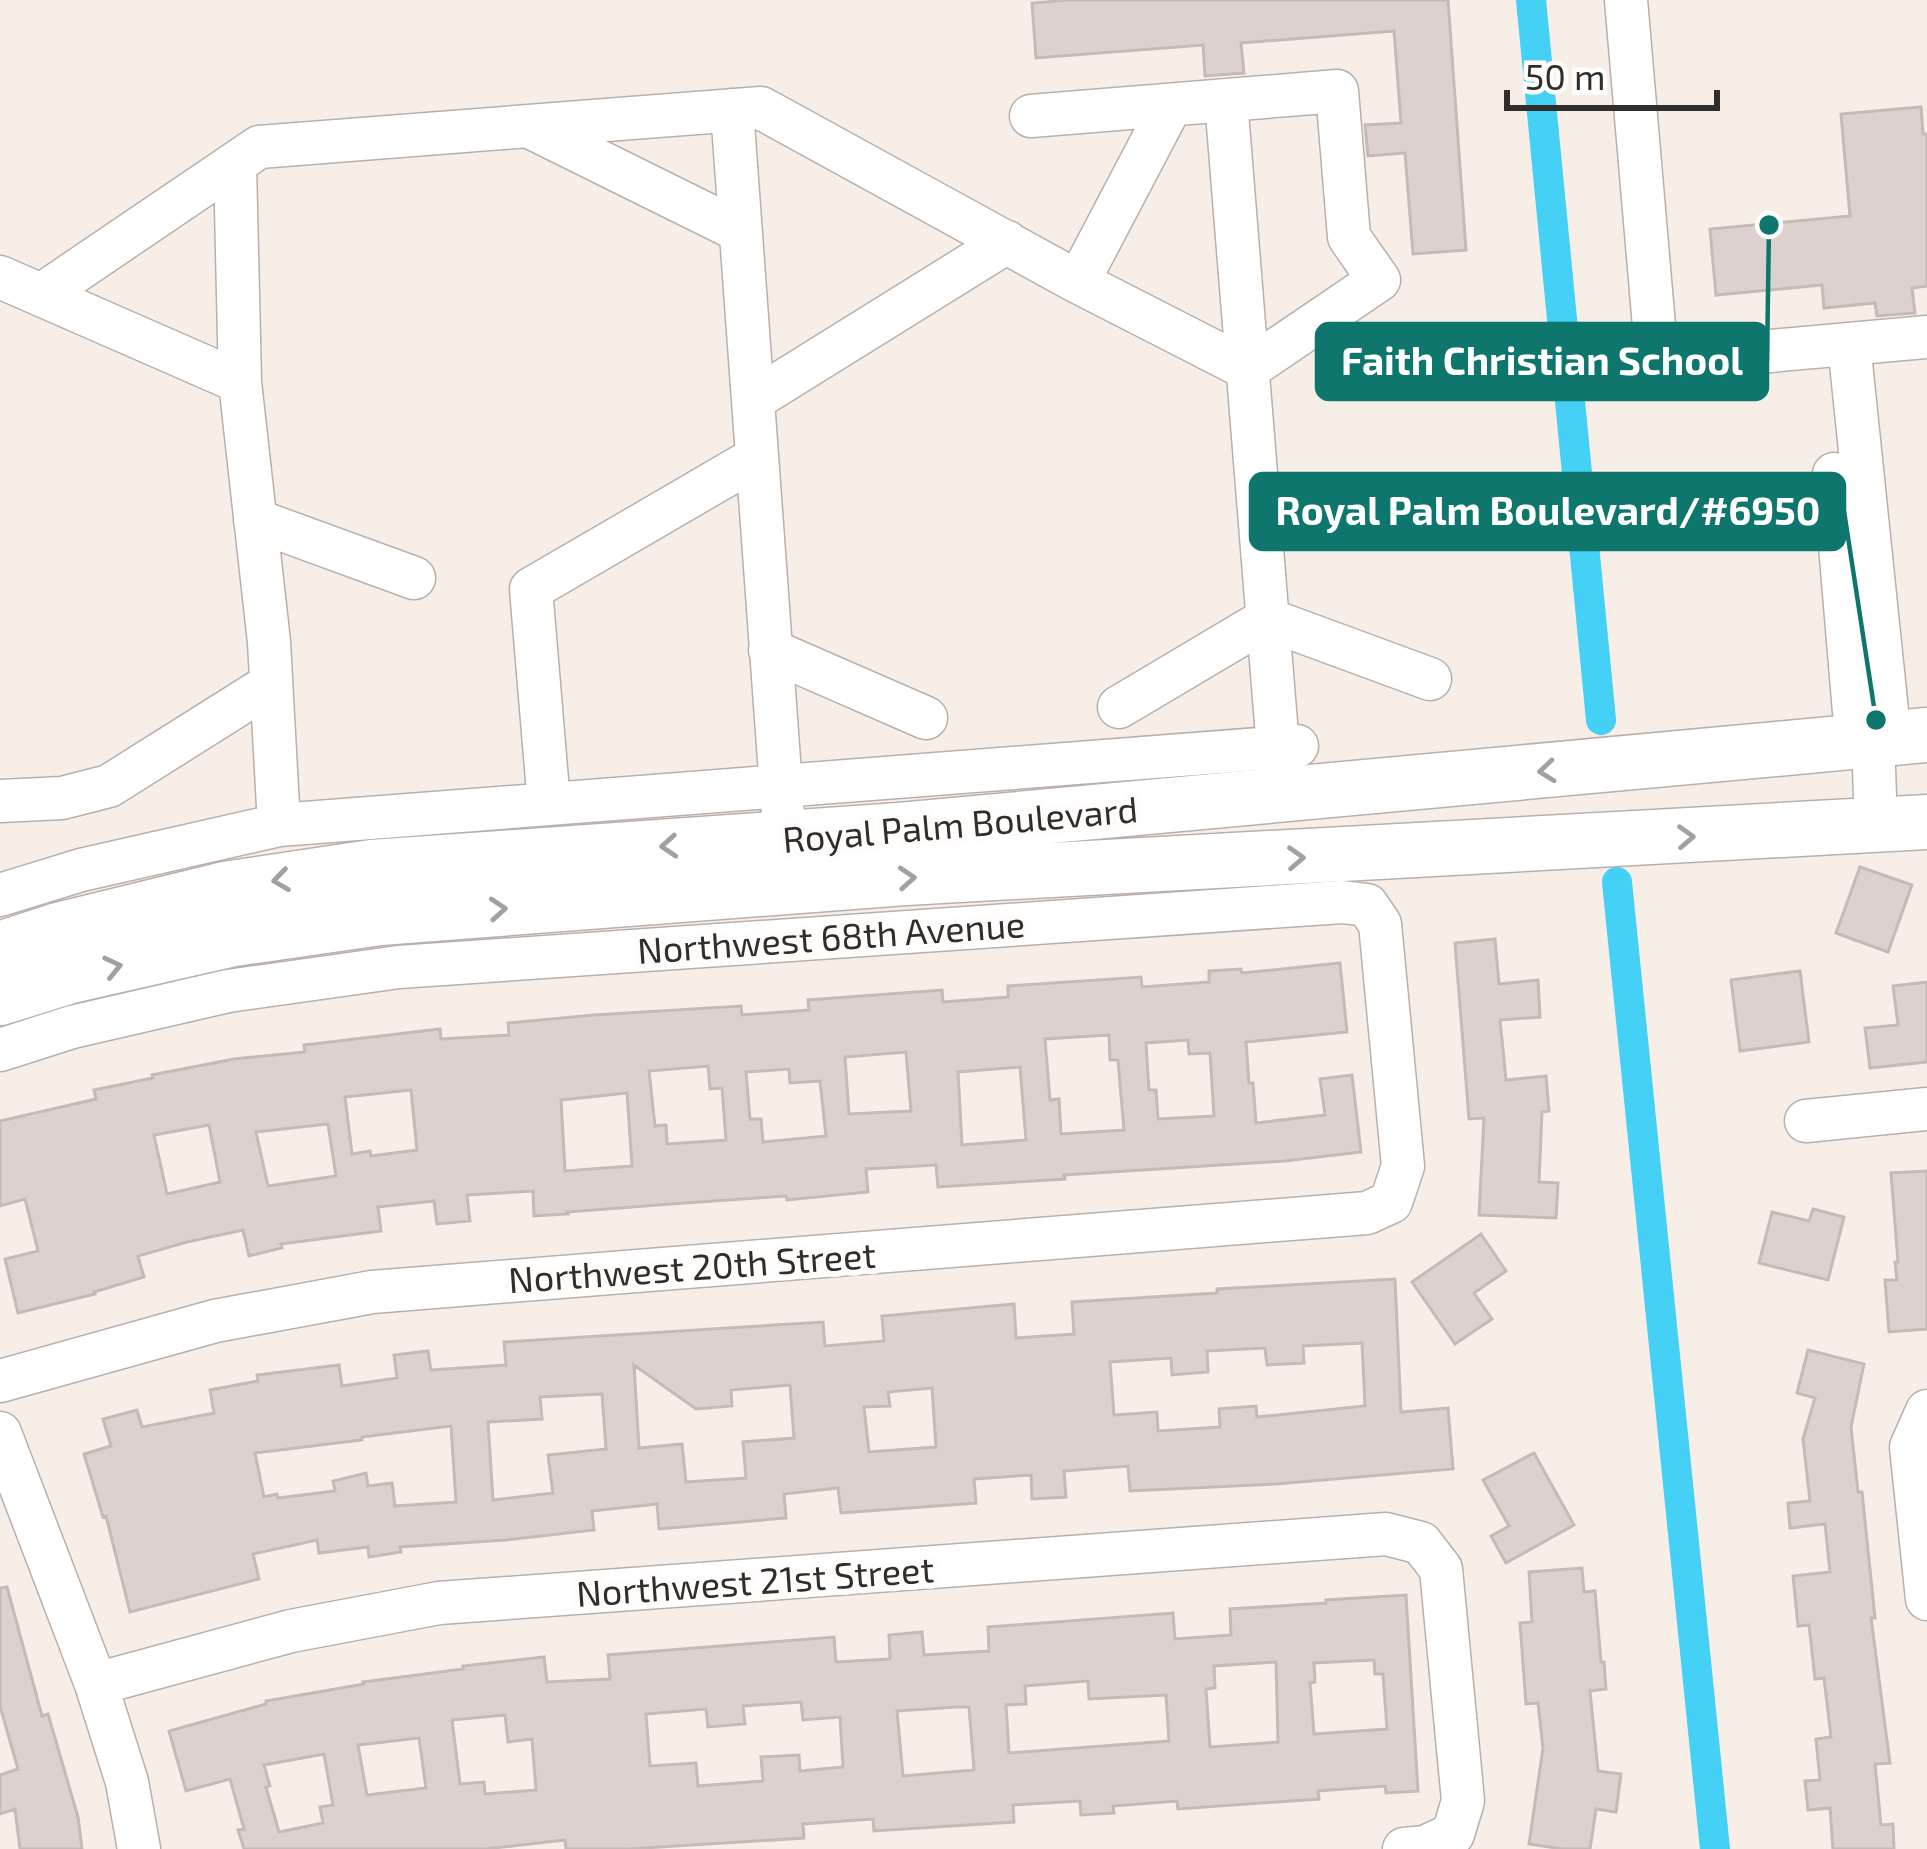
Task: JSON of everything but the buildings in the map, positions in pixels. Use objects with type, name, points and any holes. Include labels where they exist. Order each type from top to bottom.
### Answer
[{"type":"main road","name":"Royal Palm Boulevard","points":[[0,949],[225,889],[372,867],[1437,782],[1927,735]]},
{"type":"main road","name":"Royal Palm Boulevard","points":[[0,998],[71,976],[234,939],[380,918],[785,837],[952,876],[1901,824]]},
{"type":"street","points":[[1626,0],[1657,361],[1927,338]]},
{"type":"street","points":[[1031,116],[1337,91],[1349,237],[1379,280],[1248,369]]},
{"type":"street","points":[[0,896],[81,870],[279,825],[549,804],[785,837],[1288,747],[1267,619],[1226,100]]},
{"type":"street","points":[[1078,282],[1171,105]]},
{"type":"street","points":[[41,295],[260,148],[761,108],[1078,282],[1248,369]]},
{"type":"street","points":[[732,110],[785,837]]},
{"type":"street","points":[[529,126],[740,231]]},
{"type":"street","points":[[235,164],[241,382],[271,684],[279,825]]},
{"type":"street","points":[[753,400],[1007,242]]},
{"type":"street","points":[[0,277],[241,382]]},
{"type":"street","points":[[1836,345],[1854,712],[1873,738],[1901,824]]},
{"type":"street","points":[[549,804],[531,589],[756,458]]},
{"type":"street","points":[[256,520],[414,578]]},
{"type":"street","points":[[1267,619],[1430,679]]},
{"type":"street","points":[[1119,707],[1267,619]]},
{"type":"street","points":[[770,650],[926,718]]},
{"type":"street","points":[[0,801],[62,798],[109,786],[271,684]]},
{"type":"street","name":"Northwest 68th Avenue","points":[[0,1050],[72,1027],[228,991],[399,967],[1342,902],[1367,905],[1380,924],[1403,1166],[1391,1202]]},
{"type":"street","points":[[1805,1120],[1927,1109]]},
{"type":"street","name":"Northwest 20th Street","points":[[0,1381],[214,1321],[372,1292],[1367,1213],[1391,1202]]},
{"type":"street","points":[[1926,1412],[1911,1447],[1927,1599]]},
{"type":"street","points":[[0,1433],[96,1684],[127,1782],[139,1849]]},
{"type":"street","name":"Northwest 21st Street","points":[[96,1684],[291,1631],[439,1603],[1386,1534],[1421,1544],[1441,1569],[1463,1801],[1453,1834],[1425,1847],[1404,1849]]},
{"type":"waterway","points":[[1531,0],[1601,720]]},
{"type":"waterway","points":[[1617,882],[1715,1849]]},
{"type":"place","name":"Faith Christian School","points":[[1769,225]]},
{"type":"place","name":"Royal Palm Boulevard/#6950","points":[[1876,720]]}]
